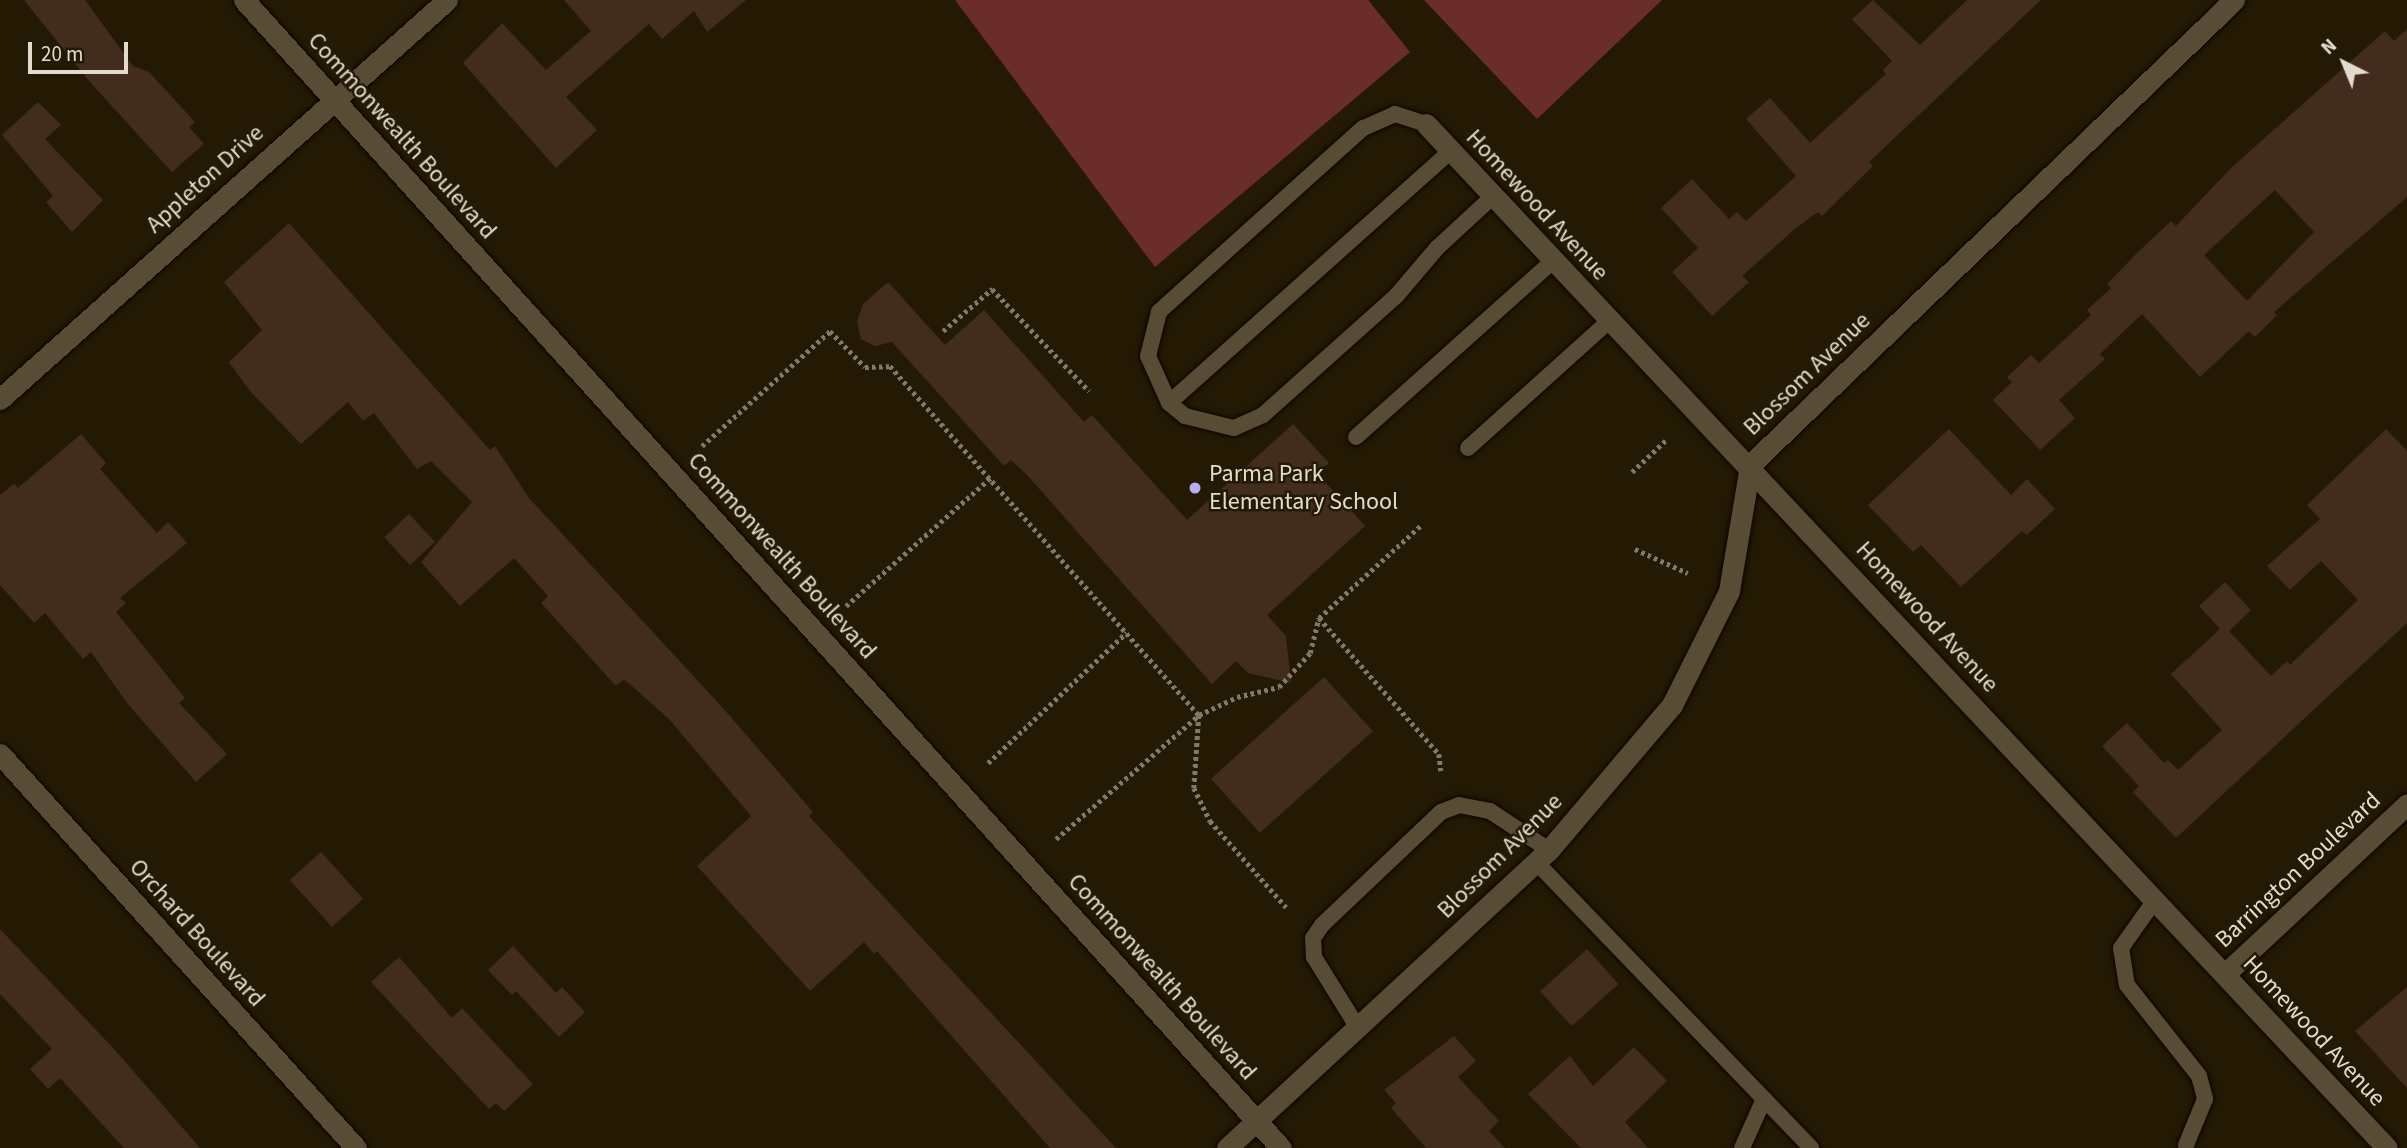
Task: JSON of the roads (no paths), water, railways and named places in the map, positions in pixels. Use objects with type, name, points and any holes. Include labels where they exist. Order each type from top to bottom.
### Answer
[{"type":"street","name":"Commonwealth Boulevard","points":[[244,0],[1281,1148]]},
{"type":"street","name":"Appleton Drive","points":[[0,399],[447,0]]},
{"type":"street","name":"Blossom Avenue","points":[[1227,1148],[1543,856],[1672,705],[1729,591],[1750,465],[2234,0]]},
{"type":"street","name":"Homewood Avenue","points":[[1426,124],[1552,262],[1750,465],[2387,1148]]},
{"type":"street","name":"Orchard Boulevard","points":[[0,754],[356,1148]]},
{"type":"street","name":"Barrington Boulevard","points":[[2225,974],[2407,804]]},
{"type":"lane","points":[[1426,124],[1395,114],[1363,128],[1159,313],[1148,356],[1169,403],[1185,416],[1234,428],[1263,415],[1397,295],[1437,248],[1492,197]]},
{"type":"lane","points":[[1169,403],[1451,151]]},
{"type":"lane","points":[[1356,437],[1552,262]]},
{"type":"lane","points":[[1468,448],[1609,321]]},
{"type":"lane","points":[[1358,1028],[1314,957],[1313,938],[1441,812],[1459,805],[1490,811],[1543,856],[1764,1100],[1811,1148]]},
{"type":"lane","points":[[2155,900],[2121,948],[2127,985],[2199,1076],[2205,1099],[2184,1147]]},
{"type":"lane","points":[[1742,1148],[1764,1100]]},
{"type":"place","name":"Parma Park Elementary School","points":[[1195,488]]}]
